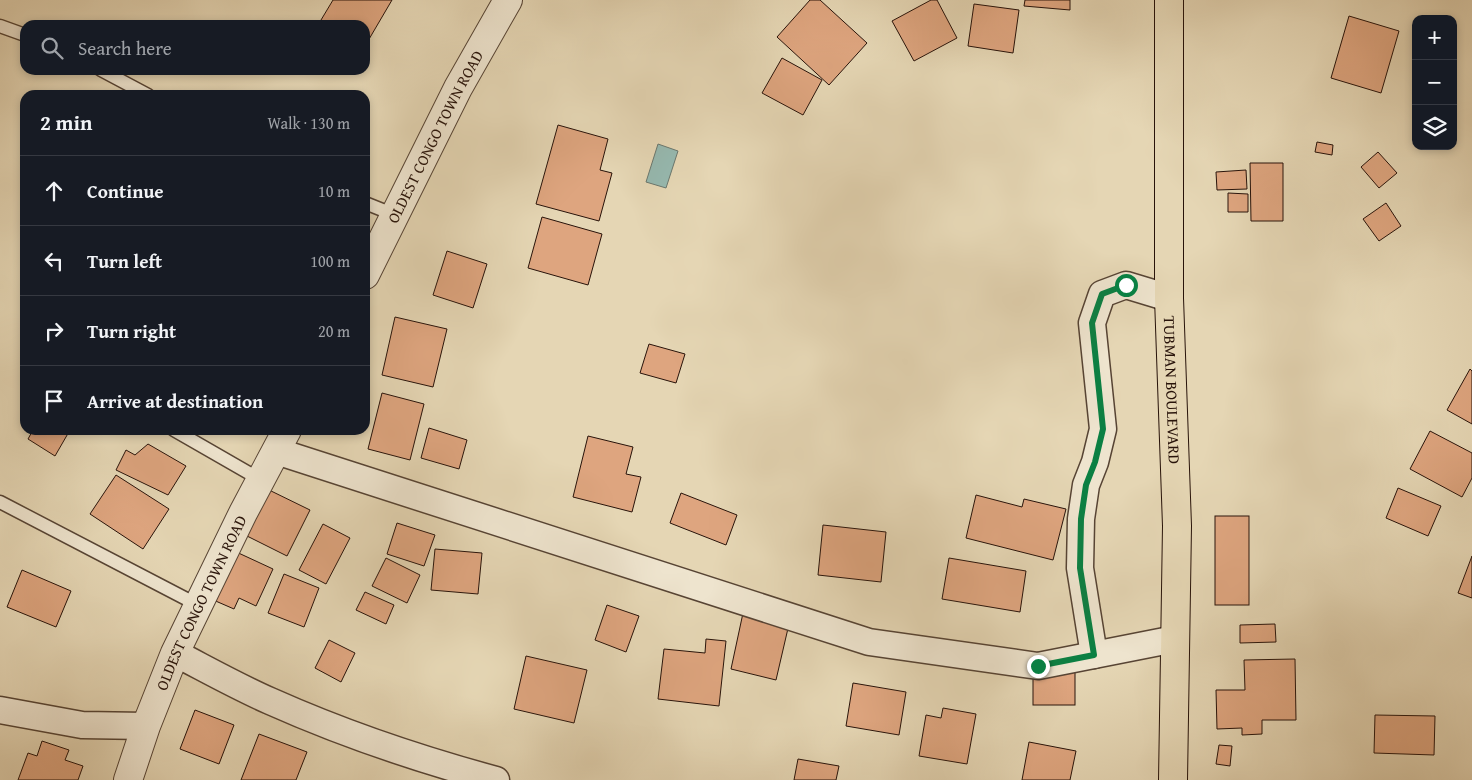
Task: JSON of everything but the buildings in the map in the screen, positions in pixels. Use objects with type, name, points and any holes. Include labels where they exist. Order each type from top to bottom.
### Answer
[{"type":"highway","name":"TUBMAN BOULEVARD","points":[[1169,0],[1170,298],[1177,526],[1174,780]]},
{"type":"street","name":"OLDEST CONGO TOWN ROAD","points":[[370,265],[458,88],[508,0]]},
{"type":"street","points":[[1094,655],[1080,568],[1081,519],[1086,485],[1095,462],[1103,429],[1092,323],[1102,294],[1126,285],[1170,298]]},
{"type":"street","name":"OLDEST CONGO TOWN ROAD","points":[[128,780],[146,726],[175,653],[243,513],[282,441]]},
{"type":"street","points":[[282,441],[869,642],[1038,666],[1175,639]]},
{"type":"street","points":[[175,653],[269,701],[368,741],[454,769],[496,780]]},
{"type":"street","points":[[0,710],[82,725],[146,726]]},
{"type":"lane","points":[[0,26],[20,33]]},
{"type":"lane","points":[[110,75],[139,90]]},
{"type":"lane","points":[[370,206],[395,215]]},
{"type":"lane","points":[[183,435],[261,480]]},
{"type":"lane","points":[[0,502],[198,606]]},
{"type":"water","points":[[658,144],[678,151],[666,188],[646,182]]},
{"type":"route","points":[[1038,666],[1094,655],[1080,568],[1081,519],[1086,485],[1095,462],[1103,429],[1092,323],[1102,294],[1126,285]]}]
